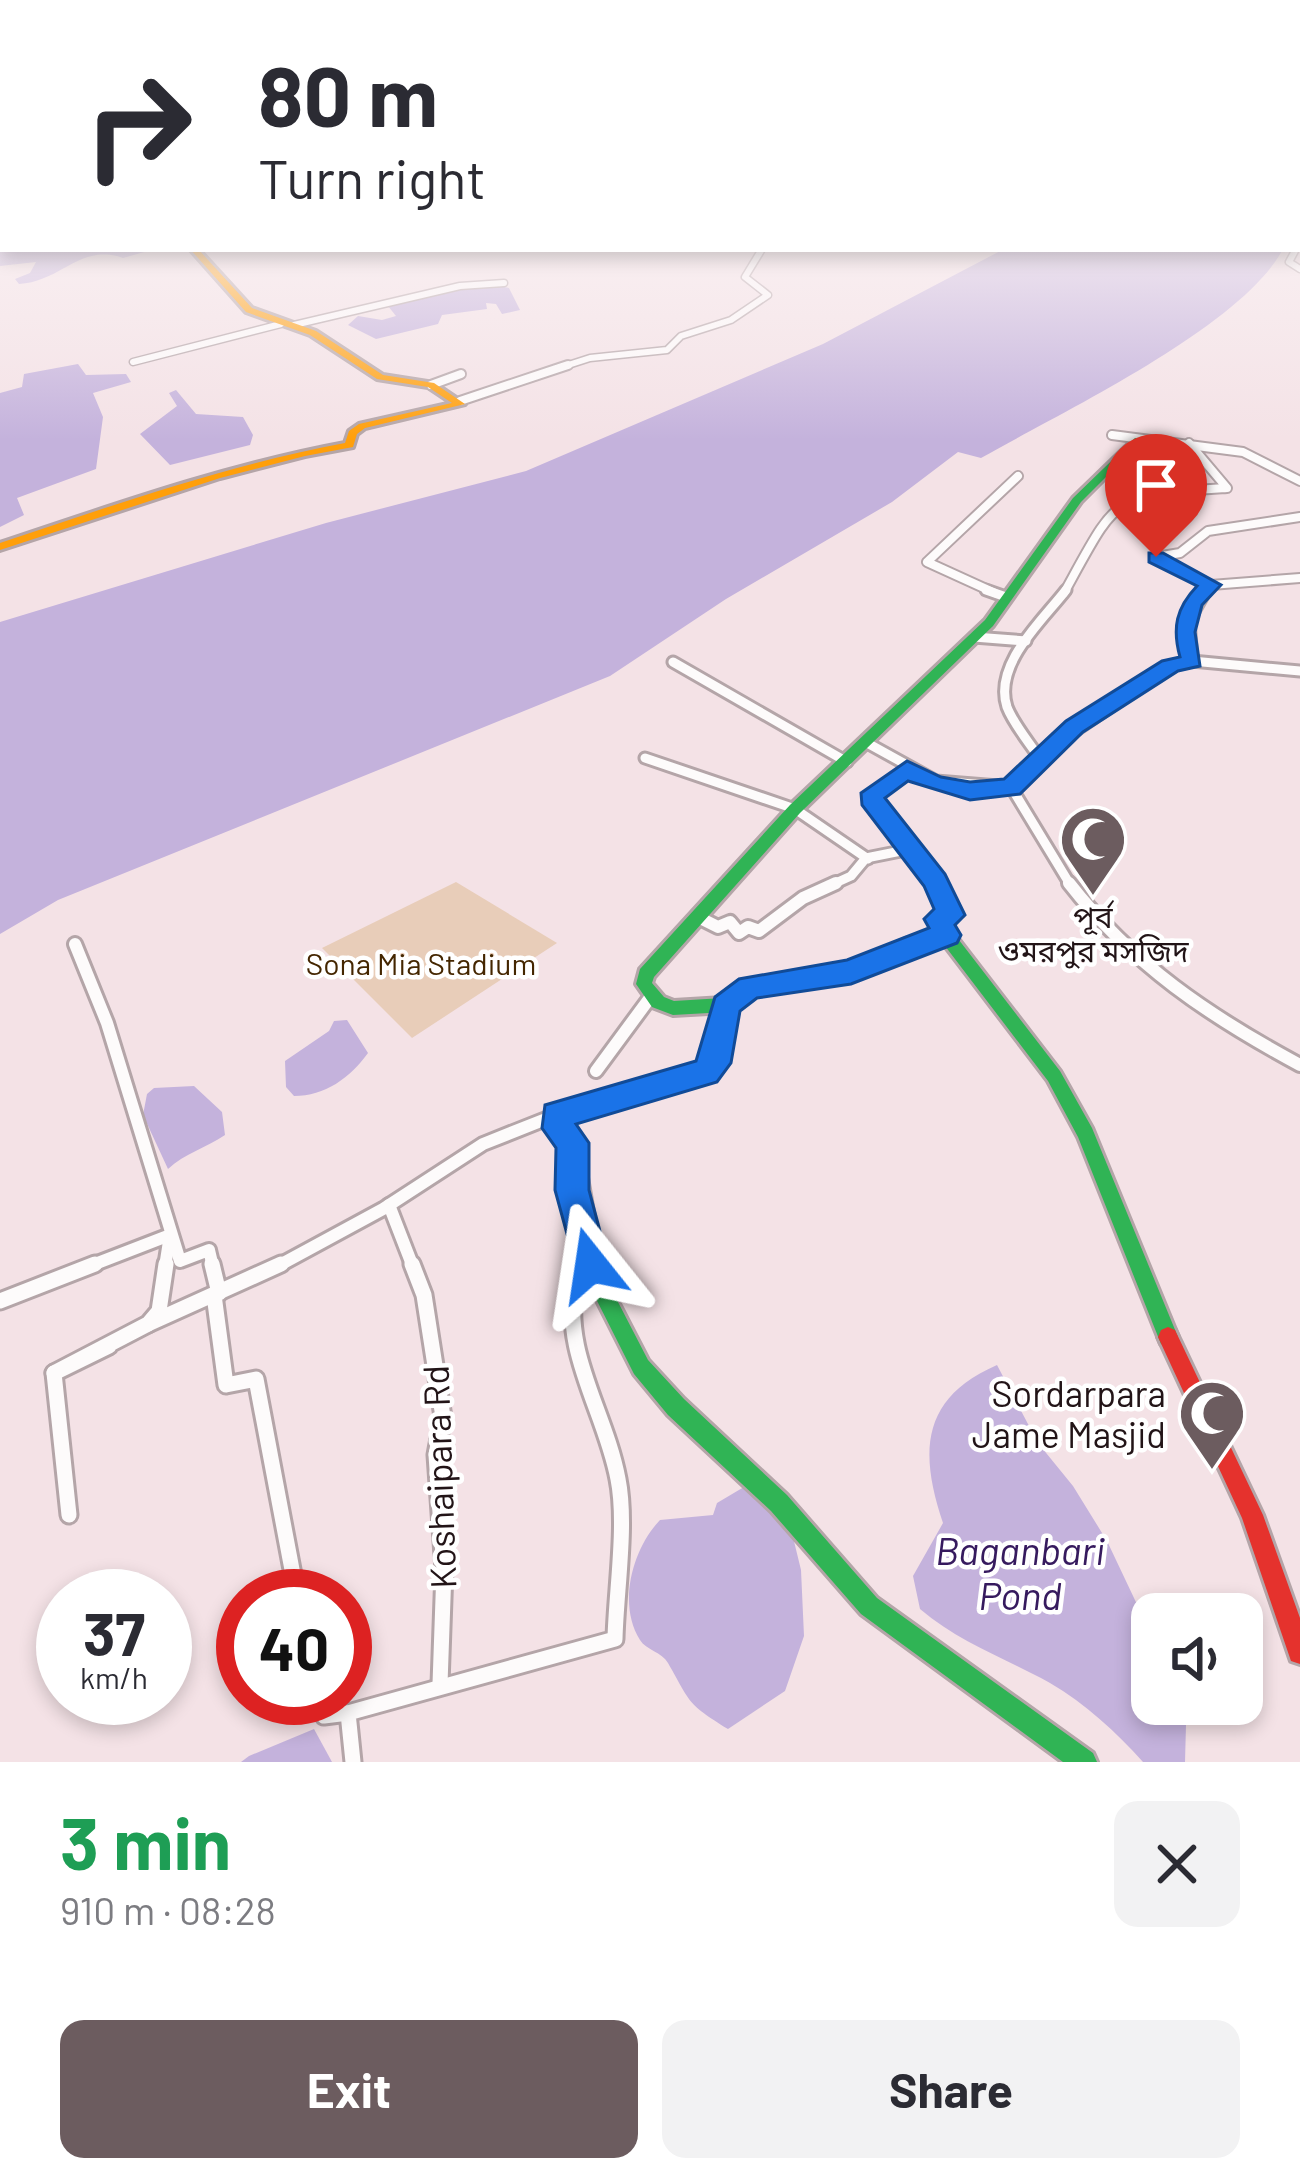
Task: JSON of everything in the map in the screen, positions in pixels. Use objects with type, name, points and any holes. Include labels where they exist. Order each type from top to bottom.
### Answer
[{"type":"street","points":[[219,276],[249,310],[288,325],[380,377],[431,385],[460,401]]},
{"type":"street","points":[[0,547],[205,479],[293,454],[350,445],[352,433],[362,426],[569,369],[590,358],[662,352],[681,336],[731,320],[768,295],[745,276]]},
{"type":"street","points":[[133,362],[460,286],[504,283]]},
{"type":"street","points":[[431,385],[461,374]]},
{"type":"street","points":[[1112,435],[1243,452],[1300,481]]},
{"type":"street","points":[[950,940],[911,944],[851,972],[757,985],[726,1005],[673,1008],[644,984],[646,974],[795,809],[869,744],[974,637],[1077,500],[1138,440]]},
{"type":"street","points":[[1038,756],[1007,706],[1004,680],[1026,641],[1065,592],[1112,508],[1141,493],[1227,488],[1189,443]]},
{"type":"street","points":[[1006,597],[959,581],[928,562],[1018,476]]},
{"type":"street","points":[[1300,518],[1208,532],[1180,553],[1156,557],[1210,585],[1300,578]]},
{"type":"street","points":[[1192,661],[1184,632],[1192,604],[1210,585]]},
{"type":"street","points":[[974,637],[1026,641]]},
{"type":"street","points":[[869,744],[934,784],[970,791],[1011,788],[1038,756],[1142,683],[1192,661],[1300,671]]},
{"type":"street","points":[[673,662],[847,761]]},
{"type":"street","points":[[645,758],[795,809],[868,860]]},
{"type":"street","points":[[907,769],[871,799],[911,849],[950,912],[938,919],[950,940],[1054,1076],[1086,1134],[1160,1319],[1252,1515],[1300,1652]]},
{"type":"street","points":[[1011,788],[1045,854],[1119,946],[1207,1016],[1300,1065]]},
{"type":"street","points":[[698,917],[718,926],[730,922],[739,933],[748,927],[759,931],[803,898],[840,884],[868,860],[911,849]]},
{"type":"street","points":[[75,944],[107,1023],[180,1262],[208,1250],[226,1385],[256,1378],[260,1422],[288,1525],[294,1569]]},
{"type":"street","points":[[596,1071],[652,994]]},
{"type":"street","points":[[69,1515],[54,1372],[388,1205],[483,1144],[556,1115],[706,1072],[716,1063],[726,1005]]},
{"type":"street","points":[[556,1115],[559,1128],[572,1143],[572,1190],[594,1271],[621,1340],[665,1396],[768,1491],[870,1606],[1053,1734],[1084,1762]]},
{"type":"street","name":"Koshaipara Rd","points":[[388,1205],[424,1295],[443,1417],[436,1455],[444,1570],[440,1684]]},
{"type":"street","points":[[0,1301],[170,1235]]},
{"type":"street","points":[[148,1324],[159,1311],[170,1235]]},
{"type":"street","points":[[372,1705],[615,1639],[619,1481],[575,1346],[570,1306],[576,1279],[594,1271]]},
{"type":"street","points":[[349,1725],[353,1762]]},
{"type":"green space","name":"Sona Mia Stadium","points":[[456,882],[557,943],[412,1038],[322,948]]},
{"type":"water","points":[[22,276],[49,276],[19,284],[15,279]]},
{"type":"water","points":[[952,276],[1263,276],[1230,308],[1146,366],[981,458],[958,452],[892,502],[726,599],[610,676],[58,900],[0,934],[0,622],[326,523],[526,471],[823,344]]},
{"type":"water","points":[[491,284],[509,288],[520,310],[502,314],[496,304],[486,303],[487,309],[442,315],[438,324],[376,339],[348,325],[358,316],[382,320],[396,316],[388,306],[395,303]]},
{"type":"water","points":[[78,364],[86,375],[126,374],[131,382],[93,393],[103,417],[96,469],[17,498],[24,515],[0,527],[0,393],[22,387],[24,374]]},
{"type":"water","points":[[176,390],[196,414],[243,417],[253,435],[250,445],[170,465],[140,434],[177,406],[169,393]]},
{"type":"water","points":[[347,1020],[368,1053],[336,1084],[294,1096],[286,1087],[285,1061],[329,1031],[334,1021]]},
{"type":"water","points":[[194,1086],[222,1112],[225,1135],[168,1169],[143,1115],[147,1094],[154,1088]]},
{"type":"water","name":"Baganbari Pond","points":[[997,1365],[1038,1443],[1073,1486],[1107,1541],[1132,1593],[1131,1725],[1186,1725],[1185,1762],[1143,1762],[1100,1719],[1063,1691],[967,1641],[920,1609],[913,1576],[943,1523],[931,1473],[932,1430],[953,1394]]},
{"type":"water","points":[[749,1484],[792,1533],[801,1570],[804,1636],[785,1691],[728,1729],[697,1707],[665,1659],[640,1640],[629,1594],[642,1546],[660,1520],[713,1515],[717,1503]]},
{"type":"water","points":[[314,1729],[332,1762],[241,1762],[249,1756]]},
{"type":"traffic: fast","points":[[1138,440],[1077,500],[989,623],[795,809],[646,974],[644,984],[658,1002],[673,1008],[726,1005],[750,987],[851,972],[911,943],[946,935],[1054,1076],[1086,1134],[1168,1337]]},
{"type":"traffic: fast","points":[[556,1115],[572,1143],[595,1277],[641,1367],[676,1407],[779,1503],[869,1606],[1084,1762]]},
{"type":"traffic: slow","points":[[0,547],[217,476],[350,445],[352,433],[362,426],[460,404],[431,385],[380,377],[313,333],[249,310],[219,276]]},
{"type":"traffic: jam","points":[[1168,1337],[1252,1515],[1300,1652]]},
{"type":"place","name":"পূর্ব ওমরপুর মসজিদ","points":[[1093,898]]},
{"type":"place","name":"Sordarpara Jame Masjid","points":[[1212,1472]]},
{"type":"route","points":[[591,1265],[572,1190],[572,1143],[559,1128],[556,1115],[706,1072],[716,1063],[726,1005],[750,987],[851,972],[911,944],[946,935],[938,919],[951,915],[935,881],[871,799],[874,793],[907,769],[934,784],[970,791],[1011,788],[1038,756],[1075,727],[1170,666],[1192,661],[1184,632],[1192,604],[1210,585],[1156,557]]}]
